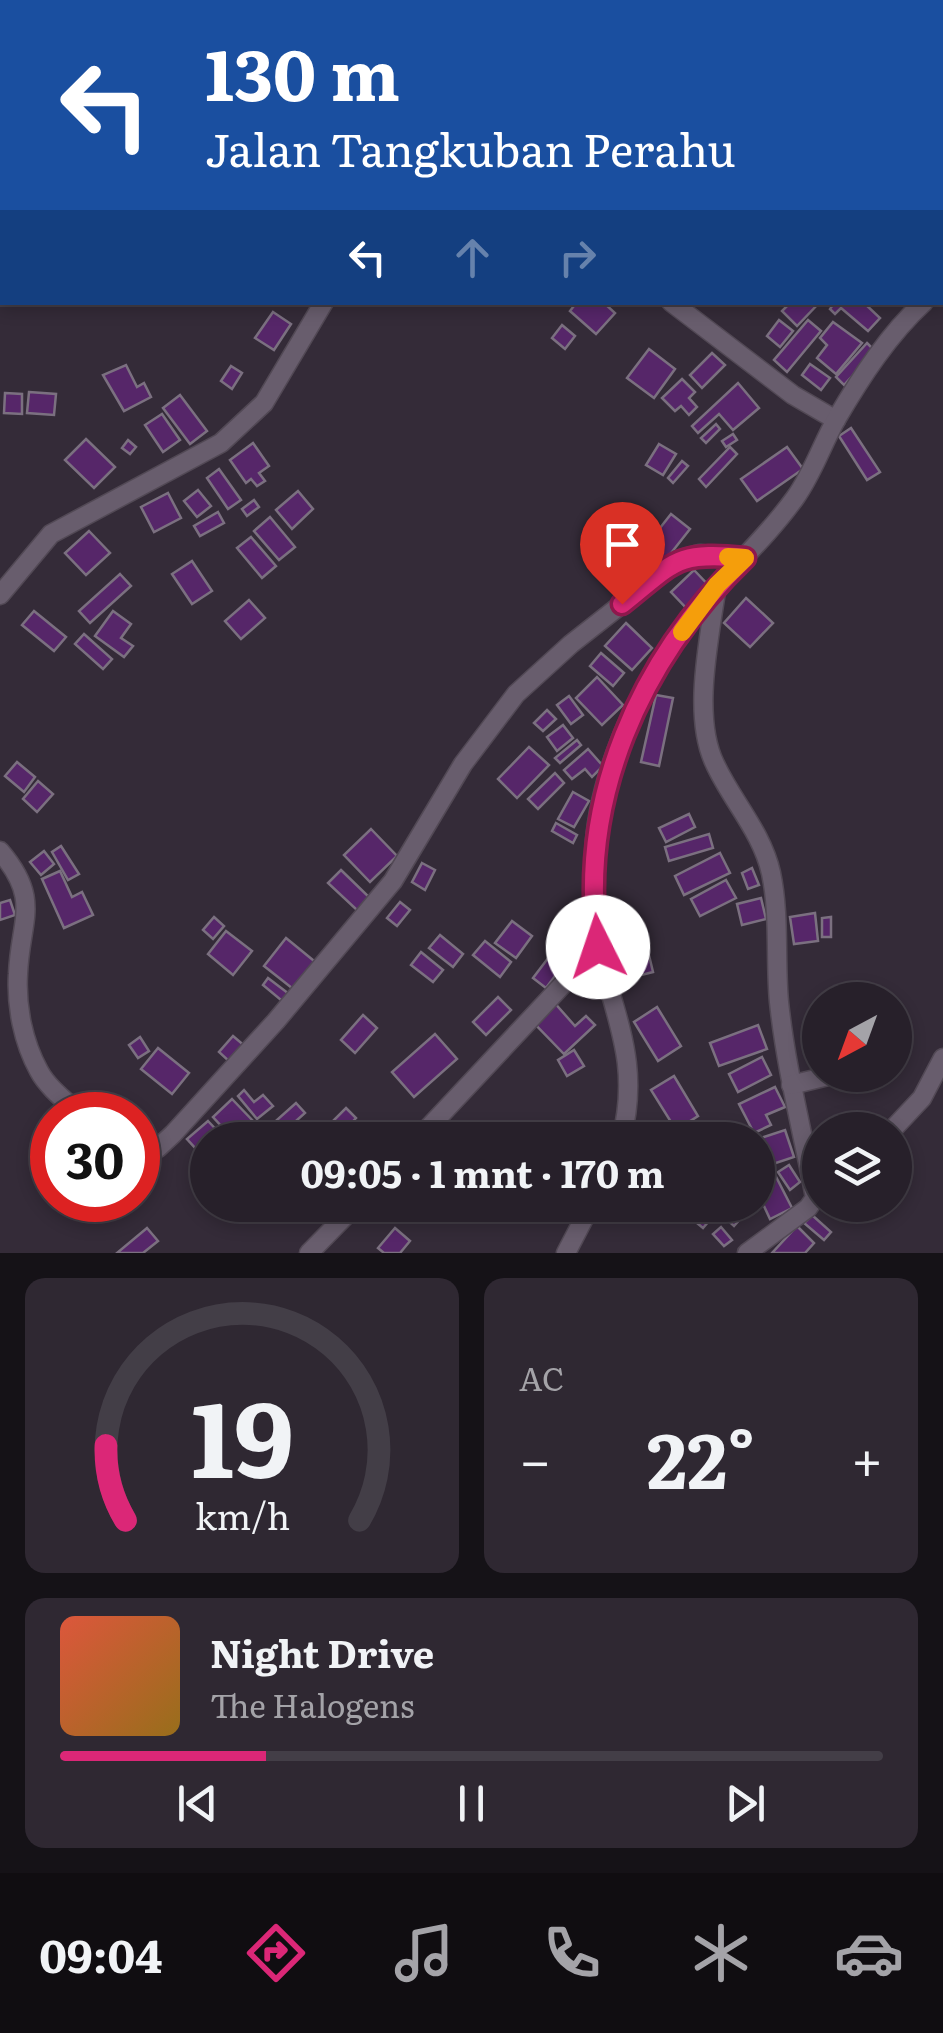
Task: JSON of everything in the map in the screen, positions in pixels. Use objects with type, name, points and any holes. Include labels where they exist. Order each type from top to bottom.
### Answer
[{"type":"street","points":[[0,595],[51,534],[221,443],[264,403],[322,305]]},
{"type":"street","points":[[674,305],[793,395],[836,420]]},
{"type":"street","points":[[625,1122],[630,1096],[628,1069],[616,1002],[598,947],[594,852],[603,795],[629,720],[650,681],[717,585],[745,558],[802,488],[836,420],[893,336],[921,305]]},
{"type":"street","points":[[160,1146],[276,1021],[402,868],[463,764],[516,694],[571,644],[678,560],[700,554],[745,558]]},
{"type":"street","points":[[717,585],[707,658],[707,742],[714,763],[755,832],[770,868],[779,1001],[802,1128]]},
{"type":"street","points":[[0,851],[22,884],[28,904],[18,971],[18,1000],[30,1054],[41,1076],[57,1092]]},
{"type":"street","points":[[434,1122],[598,947]]},
{"type":"street","points":[[909,1112],[922,1098],[943,1058]]},
{"type":"street","points":[[792,1086],[802,1083]]},
{"type":"street","points":[[747,1253],[802,1212]]},
{"type":"street","points":[[309,1253],[339,1222]]},
{"type":"street","points":[[566,1253],[582,1222]]},
{"type":"building","points":[[575,305],[606,305],[615,313],[596,334],[570,311]]},
{"type":"building","points":[[788,305],[817,305],[797,326],[782,311]]},
{"type":"building","points":[[833,305],[866,305],[880,318],[868,331],[841,308],[835,314],[830,309]]},
{"type":"building","points":[[273,312],[291,324],[274,350],[255,338]]},
{"type":"building","points":[[779,320],[793,331],[780,347],[767,336]]},
{"type":"building","points":[[808,320],[821,331],[787,372],[774,360]]},
{"type":"building","points":[[833,322],[862,343],[836,374],[817,358],[827,345],[820,338]]},
{"type":"building","points":[[562,325],[575,336],[565,349],[552,338]]},
{"type":"building","points":[[867,343],[875,351],[844,385],[836,377]]},
{"type":"building","points":[[649,349],[675,369],[654,398],[627,378]]},
{"type":"building","points":[[712,353],[725,365],[702,388],[690,375]]},
{"type":"building","points":[[810,364],[830,378],[821,390],[802,375]]},
{"type":"building","points":[[126,365],[137,387],[144,383],[151,397],[124,411],[103,375]]},
{"type":"building","points":[[231,366],[242,373],[232,389],[221,381]]},
{"type":"building","points":[[682,379],[695,392],[689,398],[697,407],[689,415],[681,406],[675,411],[662,398]]},
{"type":"building","points":[[738,383],[759,408],[733,430],[719,414],[698,433],[692,426]]},
{"type":"building","points":[[29,392],[56,394],[54,415],[27,413]]},
{"type":"building","points":[[5,393],[22,394],[22,414],[4,413]]},
{"type":"building","points":[[180,395],[207,431],[190,444],[163,408]]},
{"type":"building","points":[[162,414],[180,440],[163,452],[145,425]]},
{"type":"building","points":[[716,424],[720,429],[706,443],[701,438]]},
{"type":"building","points":[[851,428],[880,472],[867,480],[839,436]]},
{"type":"building","points":[[733,434],[737,440],[726,447],[722,441]]},
{"type":"building","points":[[86,439],[115,467],[94,488],[65,460]]},
{"type":"building","points":[[128,440],[136,447],[130,454],[122,448]]},
{"type":"building","points":[[253,443],[269,466],[259,473],[265,481],[257,486],[251,479],[246,483],[230,460]]},
{"type":"building","points":[[659,444],[676,454],[663,475],[646,465]]},
{"type":"building","points":[[730,447],[737,454],[706,487],[699,479]]},
{"type":"building","points":[[787,447],[803,469],[757,501],[741,479]]},
{"type":"building","points":[[682,461],[688,466],[673,483],[668,478]]},
{"type":"building","points":[[219,469],[241,500],[228,509],[207,478]]},
{"type":"building","points":[[198,490],[211,506],[197,517],[184,501]]},
{"type":"building","points":[[298,491],[313,509],[292,529],[276,510]]},
{"type":"building","points":[[168,493],[181,518],[154,532],[141,507]]},
{"type":"building","points":[[254,500],[259,507],[247,516],[242,509]]},
{"type":"building","points":[[218,512],[224,523],[200,536],[194,526]]},
{"type":"building","points":[[671,514],[690,529],[664,562],[645,547]]},
{"type":"building","points":[[270,517],[295,547],[279,560],[254,531]]},
{"type":"building","points":[[89,531],[110,553],[86,575],[65,553]]},
{"type":"building","points":[[251,537],[276,566],[262,578],[237,548]]},
{"type":"building","points":[[640,552],[656,571],[637,587],[621,568]]},
{"type":"building","points":[[192,561],[212,591],[192,604],[172,574]]},
{"type":"building","points":[[694,570],[713,590],[690,612],[671,592]]},
{"type":"building","points":[[120,574],[131,586],[90,623],[79,611]]},
{"type":"building","points":[[746,598],[773,623],[750,647],[724,623]]},
{"type":"building","points":[[249,600],[265,618],[241,639],[225,621]]},
{"type":"building","points":[[34,611],[66,637],[54,651],[22,625]]},
{"type":"building","points":[[113,611],[131,624],[121,638],[133,646],[124,657],[95,636]]},
{"type":"building","points":[[626,623],[652,648],[632,670],[605,646]]},
{"type":"building","points":[[84,634],[112,659],[103,669],[75,644]]},
{"type":"building","points":[[601,653],[624,673],[613,686],[590,666]]},
{"type":"building","points":[[597,677],[623,705],[602,725],[576,698]]},
{"type":"building","points":[[656,695],[673,698],[659,766],[641,762]]},
{"type":"building","points":[[569,696],[583,715],[571,724],[557,705]]},
{"type":"building","points":[[547,710],[556,719],[543,731],[534,723]]},
{"type":"building","points":[[563,725],[573,738],[557,751],[547,737]]},
{"type":"building","points":[[577,740],[581,745],[560,763],[555,758]]},
{"type":"building","points":[[529,747],[549,765],[517,798],[498,779]]},
{"type":"building","points":[[588,749],[603,766],[592,777],[585,769],[572,779],[564,770]]},
{"type":"building","points":[[17,762],[35,777],[24,792],[5,776]]},
{"type":"building","points":[[555,773],[564,783],[538,809],[528,799]]},
{"type":"building","points":[[38,781],[53,794],[37,812],[23,799]]},
{"type":"building","points":[[573,792],[589,801],[574,827],[558,819]]},
{"type":"building","points":[[689,814],[695,827],[666,842],[659,828]]},
{"type":"building","points":[[556,823],[577,835],[573,843],[552,831]]},
{"type":"building","points":[[371,829],[397,856],[370,882],[344,855]]},
{"type":"building","points":[[709,834],[713,848],[669,861],[665,847]]},
{"type":"building","points":[[61,846],[79,874],[68,880],[52,852]]},
{"type":"building","points":[[44,851],[54,864],[41,875],[30,862]]},
{"type":"building","points":[[720,853],[730,873],[684,895],[675,876]]},
{"type":"building","points":[[422,863],[435,870],[425,890],[412,882]]},
{"type":"building","points":[[752,868],[759,885],[748,889],[742,873]]},
{"type":"building","points":[[341,870],[370,898],[358,911],[328,883]]},
{"type":"building","points":[[60,871],[72,897],[82,892],[93,915],[64,928],[42,879]]},
{"type":"building","points":[[726,880],[736,898],[700,916],[691,899]]},
{"type":"building","points":[[761,898],[766,919],[742,925],[737,904]]},
{"type":"building","points":[[10,900],[15,915],[0,920],[0,903]]},
{"type":"building","points":[[400,902],[410,910],[397,926],[387,918]]},
{"type":"building","points":[[815,913],[818,941],[794,944],[790,917]]},
{"type":"building","points":[[577,916],[593,932],[587,938],[571,922]]},
{"type":"building","points":[[214,917],[224,926],[213,939],[203,930]]},
{"type":"building","points":[[831,917],[831,937],[822,937],[822,918]]},
{"type":"building","points":[[512,921],[532,936],[516,958],[495,943]]},
{"type":"building","points":[[628,923],[636,948],[624,952],[616,926]]},
{"type":"building","points":[[226,931],[252,951],[233,975],[208,954]]},
{"type":"building","points":[[440,935],[463,954],[453,967],[429,948]]},
{"type":"building","points":[[565,936],[578,945],[546,988],[533,978]]},
{"type":"building","points":[[286,938],[319,965],[297,992],[264,966]]},
{"type":"building","points":[[485,941],[511,962],[500,977],[473,955]]},
{"type":"building","points":[[648,951],[653,972],[621,980],[615,959]]},
{"type":"building","points":[[421,952],[443,970],[433,982],[411,965]]},
{"type":"building","points":[[268,978],[293,997],[287,1005],[263,985]]},
{"type":"building","points":[[498,997],[511,1010],[486,1035],[473,1022]]},
{"type":"building","points":[[552,1000],[575,1026],[586,1016],[595,1025],[564,1054],[531,1020]]},
{"type":"building","points":[[657,1007],[681,1046],[658,1061],[634,1022]]},
{"type":"building","points":[[363,1015],[377,1028],[355,1053],[341,1040]]},
{"type":"building","points":[[758,1025],[767,1049],[719,1066],[710,1043]]},
{"type":"building","points":[[435,1034],[457,1059],[414,1097],[392,1072]]},
{"type":"building","points":[[233,1036],[246,1047],[231,1063],[219,1052]]},
{"type":"building","points":[[140,1037],[149,1051],[138,1058],[129,1045]]},
{"type":"building","points":[[158,1048],[189,1073],[172,1094],[141,1069]]},
{"type":"building","points":[[574,1050],[584,1066],[567,1076],[558,1060]]},
{"type":"building","points":[[762,1057],[771,1075],[738,1092],[729,1074]]},
{"type":"building","points":[[674,1076],[698,1116],[689,1122],[671,1122],[651,1090]]},
{"type":"building","points":[[775,1087],[785,1107],[766,1115],[770,1122],[748,1122],[739,1104]]},
{"type":"building","points":[[244,1090],[254,1102],[263,1095],[273,1106],[257,1119],[238,1096]]},
{"type":"building","points":[[232,1099],[254,1122],[218,1122],[213,1117]]},
{"type":"building","points":[[296,1103],[305,1113],[295,1122],[275,1122]]},
{"type":"building","points":[[346,1108],[356,1118],[352,1122],[332,1122]]},
{"type":"building","points":[[785,1130],[794,1157],[775,1163],[775,1133]]},
{"type":"building","points":[[789,1165],[800,1182],[790,1190],[778,1172]]},
{"type":"building","points":[[775,1175],[792,1208],[775,1216]]},
{"type":"building","points":[[820,1222],[831,1232],[824,1240],[804,1223]]},
{"type":"building","points":[[797,1226],[814,1243],[805,1253],[772,1253]]},
{"type":"building","points":[[721,1227],[732,1240],[724,1246],[713,1234]]},
{"type":"building","points":[[147,1228],[158,1241],[143,1253],[117,1253]]},
{"type":"building","points":[[395,1228],[410,1241],[400,1253],[384,1253],[378,1248]]},
{"type":"slow traffic","points":[[682,632],[717,585],[745,558],[728,557]]},
{"type":"route","points":[[598,947],[594,852],[603,795],[629,720],[678,636],[717,585],[745,558],[700,554],[678,560],[622,604]]}]
